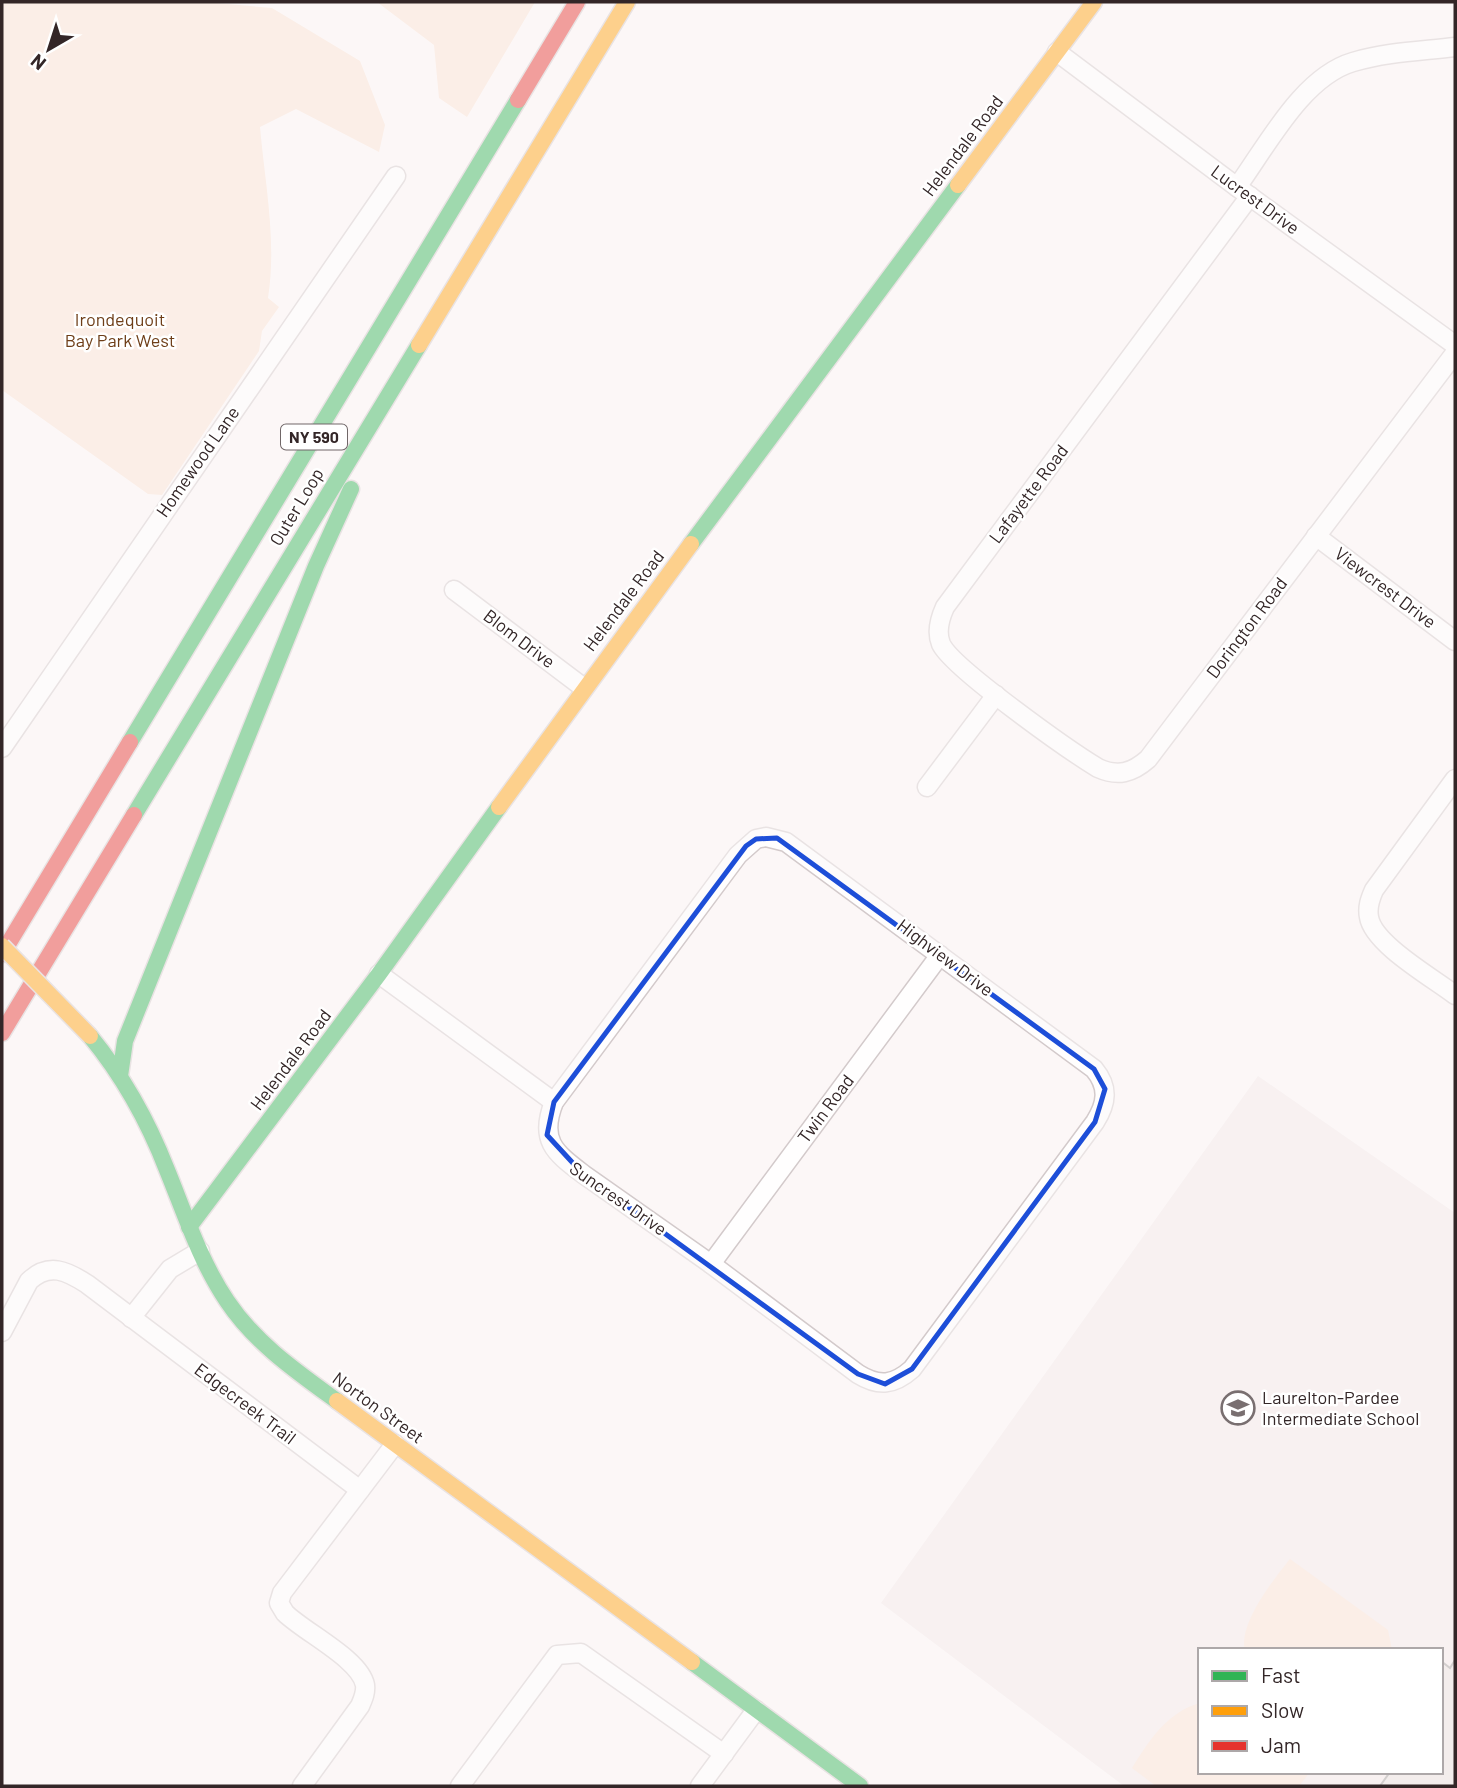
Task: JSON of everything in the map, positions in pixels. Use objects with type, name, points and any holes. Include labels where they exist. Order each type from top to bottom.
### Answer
[{"type":"main road","name":"Outer Loop","points":[[2,954],[578,2]]},
{"type":"main road","name":"Outer Loop","points":[[2,1034],[627,2]]},
{"type":"main road","name":"Helendale Road","points":[[189,1227],[379,974],[584,688],[1094,2]]},
{"type":"main road","points":[[120,1076],[121,1054],[125,1041],[316,566],[412,366],[479,244]]},
{"type":"main road","name":"Norton Street","points":[[2,946],[90,1036],[120,1076],[157,1144],[200,1251],[225,1298],[252,1333],[297,1372],[860,1786]]},
{"type":"street","name":"Lafayette Road","points":[[996,695],[945,651],[939,629],[945,607],[1244,192],[1294,107],[1310,88],[1328,74],[1352,62],[1455,47]]},
{"type":"street","name":"Lucrest Drive","points":[[1057,52],[1455,345]]},
{"type":"street","name":"Homewood Lane","points":[[2,748],[396,176]]},
{"type":"street","name":"Dorington Road","points":[[996,695],[1098,768],[1118,774],[1139,767],[1148,759],[1455,353]]},
{"type":"street","name":"Viewcrest Drive","points":[[1316,536],[1455,641]]},
{"type":"street","name":"Blom Drive","points":[[454,590],[584,688]]},
{"type":"street","points":[[927,787],[996,695]]},
{"type":"street","points":[[1455,779],[1374,890],[1368,915],[1377,935],[1455,995]]},
{"type":"street","name":"Highview Drive","points":[[554,1102],[738,855],[756,839],[766,837],[786,842],[1094,1069],[1105,1088],[1102,1111],[912,1369],[904,1375]]},
{"type":"street","name":"Twin Road","points":[[711,1264],[940,955]]},
{"type":"street","points":[[379,974],[554,1102]]},
{"type":"street","name":"Suncrest Drive","points":[[554,1102],[547,1119],[547,1135],[553,1148],[564,1160],[868,1380],[885,1384],[904,1375]]},
{"type":"street","points":[[131,1318],[170,1269],[200,1251]]},
{"type":"street","name":"Edgecreek Trail","points":[[2,1332],[29,1282],[36,1275],[48,1270],[64,1270],[360,1490]]},
{"type":"street","points":[[302,1786],[360,1706],[365,1696],[365,1685],[355,1667],[288,1617],[279,1603],[282,1593],[395,1444]]},
{"type":"street","points":[[460,1786],[556,1655],[581,1653],[724,1754]]},
{"type":"street","points":[[700,1786],[756,1710]]},
{"type":"highlighted area","points":[[777,838],[1094,1069],[1105,1089],[1095,1122],[912,1369],[885,1384],[858,1374],[583,1174],[547,1135],[554,1102],[746,846],[756,839]]},
{"type":"shaded area","name":"Laurelton-Pardee Intermediate School","points":[[1258,1076],[1455,1213],[1455,1786],[1124,1786],[881,1603]]},
{"type":"green space","name":"Irondequoit Bay Park West","points":[[2,2],[205,2],[272,8],[360,61],[385,125],[379,152],[296,109],[260,127],[271,234],[268,298],[279,307],[262,331],[259,351],[162,495],[148,494],[2,390]]},
{"type":"green space","points":[[377,2],[535,2],[467,117],[439,98],[434,45]]},
{"type":"green space","points":[[1290,1559],[1388,1630],[1392,1648],[1245,1648],[1247,1628],[1267,1590]]},
{"type":"green space","points":[[1198,1704],[1198,1774],[1308,1774],[1299,1786],[1156,1786],[1132,1768],[1168,1720]]},
{"type":"building","points":[[1455,1660],[1455,1786],[1380,1786],[1389,1774],[1443,1774],[1443,1663],[1450,1668]]},
{"type":"traffic: fast","points":[[130,742],[518,100]]},
{"type":"traffic: fast","points":[[691,544],[958,185]]},
{"type":"traffic: fast","points":[[134,815],[419,345]]},
{"type":"traffic: fast","points":[[120,1076],[125,1041],[316,566],[351,489]]},
{"type":"traffic: fast","points":[[189,1227],[379,974],[499,807]]},
{"type":"traffic: fast","points":[[90,1036],[124,1083],[143,1117],[201,1254],[227,1301],[264,1343],[292,1368],[337,1401]]},
{"type":"traffic: fast","points":[[692,1662],[860,1786]]},
{"type":"traffic: slow","points":[[419,345],[627,2]]},
{"type":"traffic: slow","points":[[958,185],[1094,2]]},
{"type":"traffic: slow","points":[[499,807],[691,544]]},
{"type":"traffic: slow","points":[[2,946],[90,1036]]},
{"type":"traffic: slow","points":[[337,1401],[692,1662]]},
{"type":"traffic: jam","points":[[518,100],[577,2]]},
{"type":"traffic: jam","points":[[2,954],[130,742]]},
{"type":"traffic: jam","points":[[2,1033],[134,815]]},
{"type":"place","name":"Laurelton-Pardee Intermediate School","points":[[1238,1408]]}]
